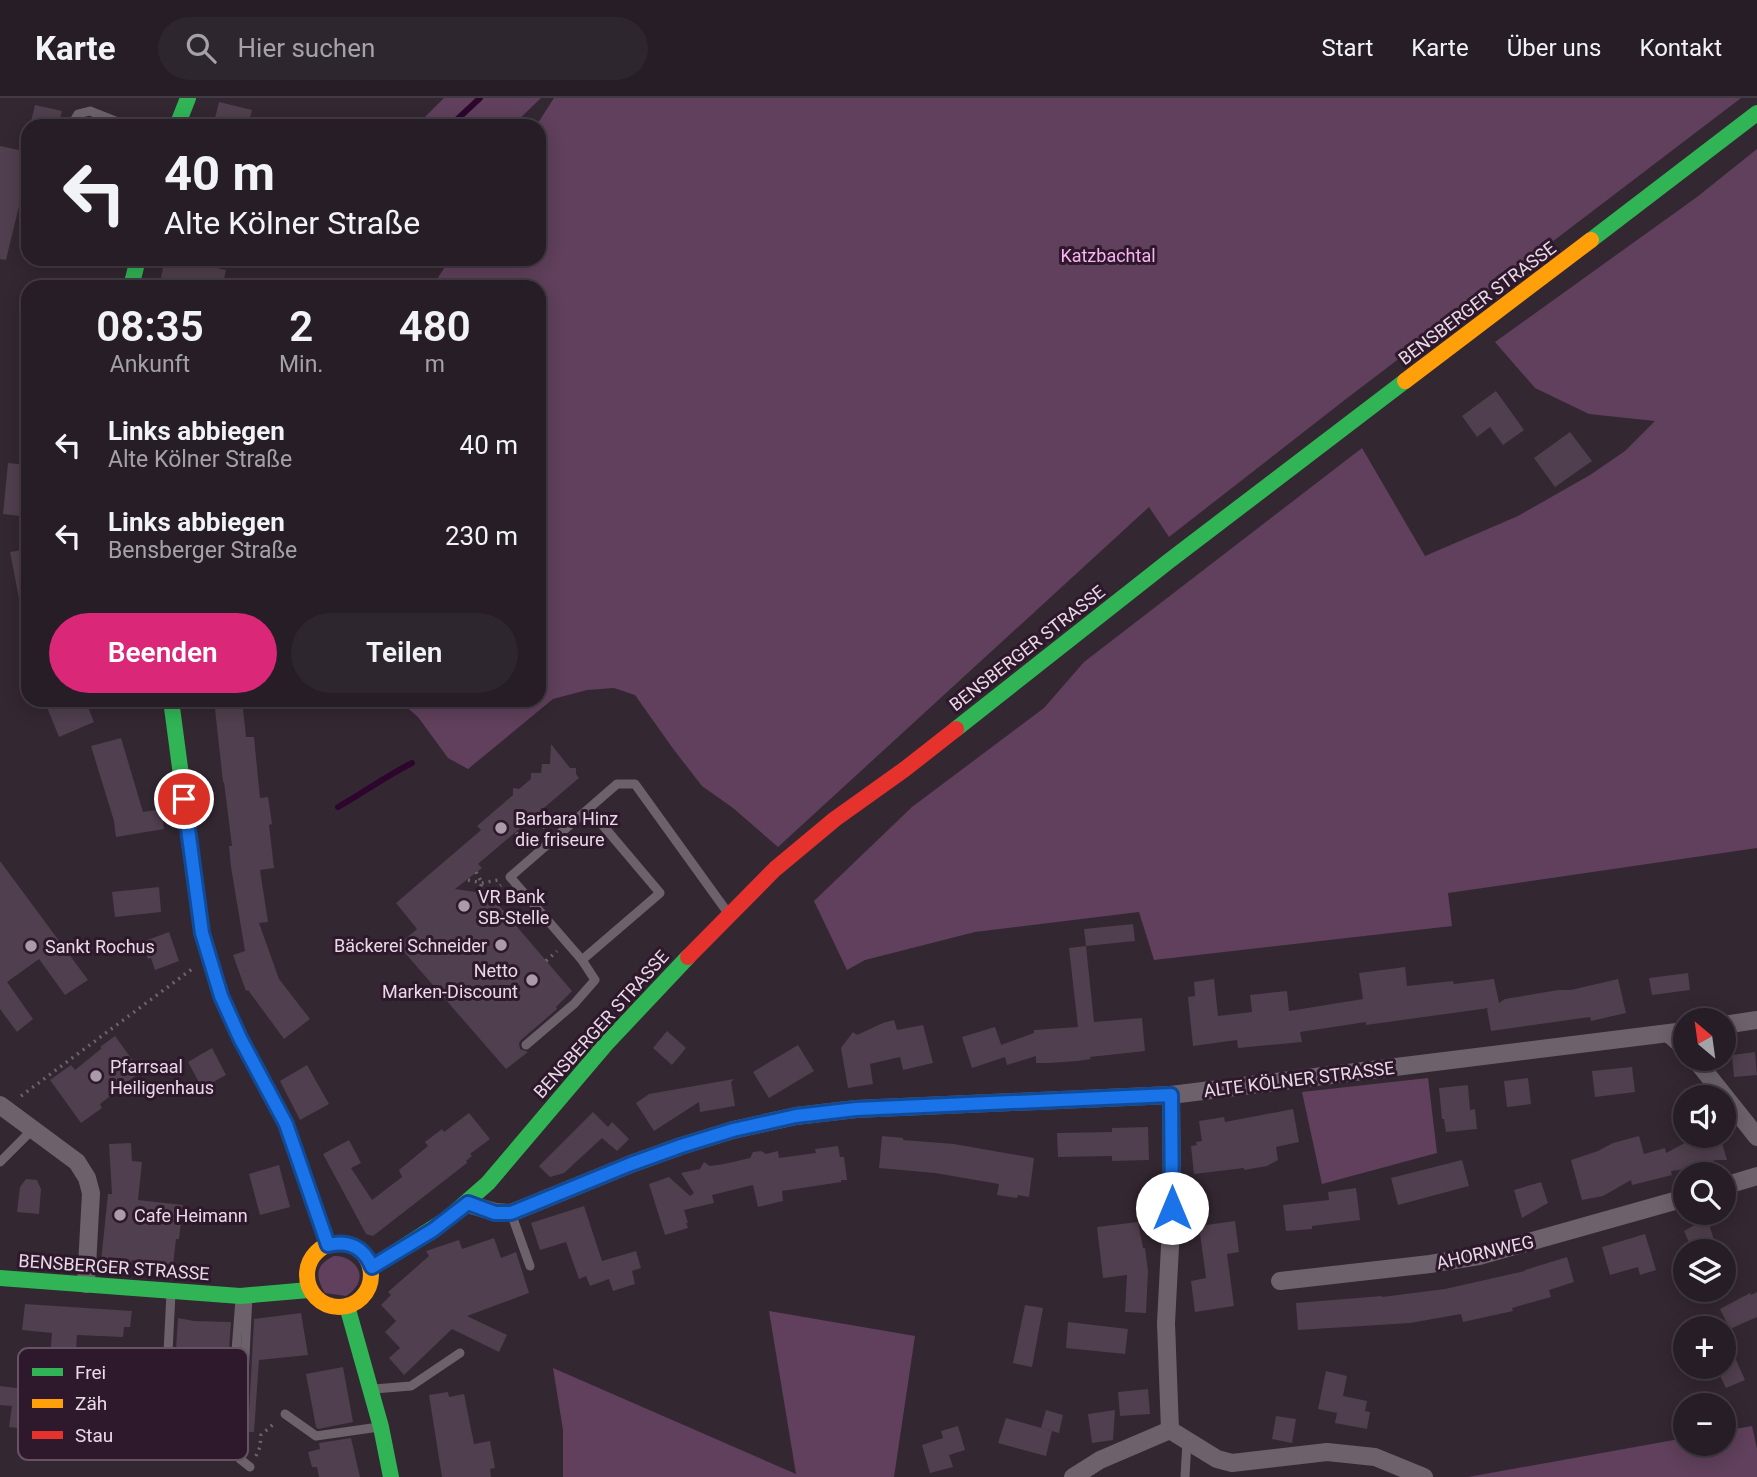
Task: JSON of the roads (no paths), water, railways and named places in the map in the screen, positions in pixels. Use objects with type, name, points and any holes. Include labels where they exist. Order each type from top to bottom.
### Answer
[{"type":"main road","points":[[180,119],[188,98]]},
{"type":"main road","name":"BENSBERGER STRASSE","points":[[372,1267],[433,1230],[468,1203],[606,1044],[729,915],[775,869],[835,819],[905,769],[1169,561],[1757,113]]},
{"type":"main road","points":[[172,707],[202,933],[221,996],[286,1124],[328,1245]]},
{"type":"main road","points":[[347,1243],[356,1247],[364,1253],[372,1267],[370,1288],[355,1303],[347,1306],[325,1304],[317,1300],[309,1290],[308,1266],[319,1249],[328,1245],[347,1243]]},
{"type":"main road","name":"BENSBERGER STRASSE","points":[[0,1278],[244,1296],[309,1290]]},
{"type":"main road","points":[[347,1306],[381,1427],[391,1477]]},
{"type":"street","points":[[1736,1023],[1757,1020]]},
{"type":"street","name":"ALTE KÖLNER STRASSE","points":[[511,1213],[681,1146],[733,1130],[796,1116],[856,1109],[1171,1095],[1673,1033]]},
{"type":"street","points":[[1705,1071],[1757,1137]]},
{"type":"street","points":[[1170,1430],[1166,1323],[1172,1208],[1171,1095]]},
{"type":"street","points":[[3,1106],[77,1162],[87,1178],[91,1193],[86,1284]]},
{"type":"street","points":[[1736,1182],[1757,1176]]},
{"type":"street","name":"AHORNWEG","points":[[1280,1281],[1479,1256],[1673,1201]]},
{"type":"street","points":[[468,1203],[495,1213],[511,1213]]},
{"type":"street","points":[[1170,1430],[1217,1459],[1232,1463],[1327,1452],[1375,1457],[1424,1477]]},
{"type":"street","points":[[1073,1477],[1100,1460],[1170,1430]]},
{"type":"lane","points":[[75,119],[78,114],[90,111],[110,119]]},
{"type":"lane","points":[[526,1045],[574,1004],[596,980],[510,877],[617,784],[635,785],[729,915]]},
{"type":"lane","points":[[582,960],[660,893],[589,809]]},
{"type":"lane","points":[[0,1162],[33,1129]]},
{"type":"lane","points":[[511,1213],[530,1266]]},
{"type":"lane","points":[[168,1348],[171,1292]]},
{"type":"lane","points":[[239,1348],[244,1296]]},
{"type":"lane","points":[[243,1348],[244,1296]]},
{"type":"lane","points":[[370,1389],[411,1386],[460,1353]]},
{"type":"lane","points":[[285,1414],[316,1436],[381,1427]]},
{"type":"lane","points":[[1185,1477],[1187,1441]]},
{"type":"lane","points":[[241,1460],[250,1467]]},
{"type":"waterway","points":[[458,119],[480,98]]},
{"type":"waterway","points":[[338,807],[412,763]]},
{"type":"place","name":"Barbara Hinz die friseure","points":[[501,828]]},
{"type":"place","name":"VR Bank SB-Stelle","points":[[464,906]]},
{"type":"place","name":"Bäckerei Schneider","points":[[501,945]]},
{"type":"place","name":"Sankt Rochus","points":[[31,946]]},
{"type":"place","name":"Netto Marken-Discount","points":[[532,980]]},
{"type":"place","name":"Pfarrsaal Heiligenhaus","points":[[96,1076]]},
{"type":"place","name":"Cafe Heimann","points":[[120,1215]]},
{"type":"park label","name":"Katzbachtal","points":[[1108,255]]}]
